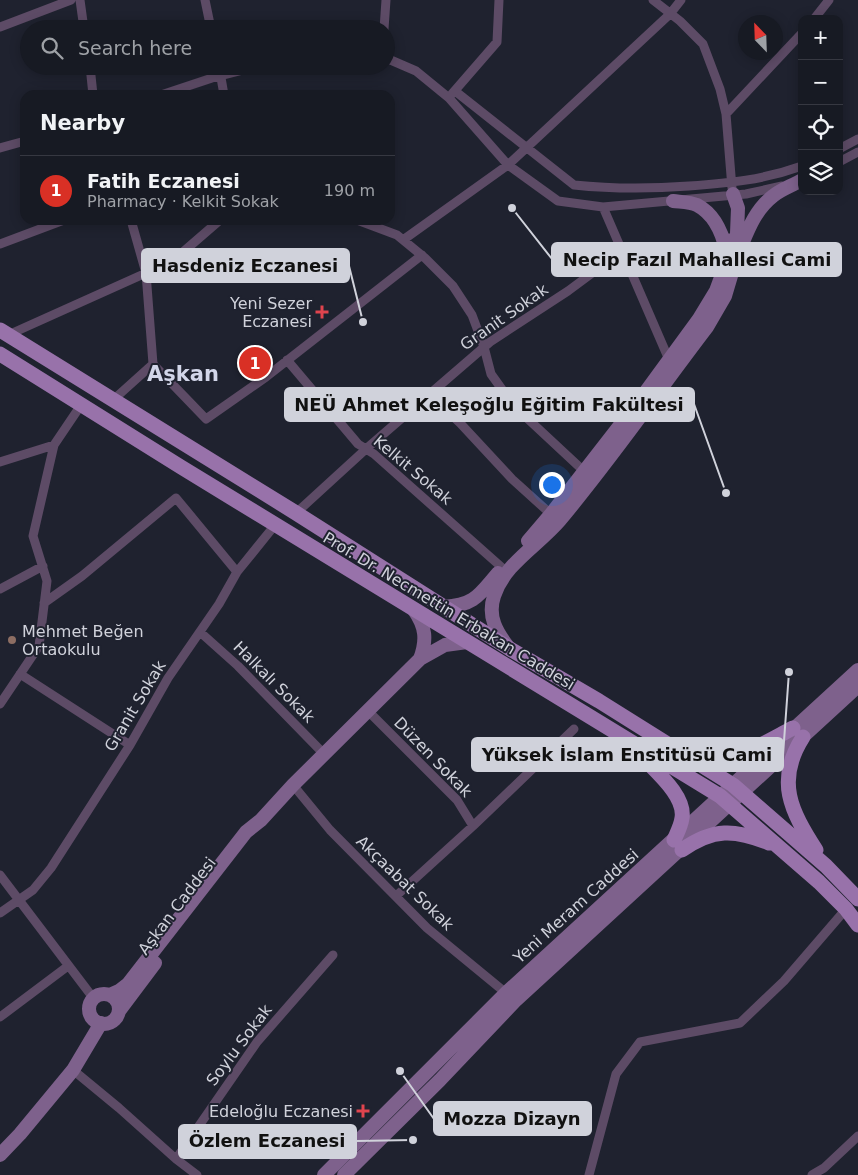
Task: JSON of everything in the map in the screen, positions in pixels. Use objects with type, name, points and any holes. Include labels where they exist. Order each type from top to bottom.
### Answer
[{"type":"main road","name":"Prof. Dr. Necmettin Erbakan Caddesi","points":[[4,332],[296,513],[510,649],[599,701],[738,789],[826,866],[858,900]]},
{"type":"main road","name":"Prof. Dr. Necmettin Erbakan Caddesi","points":[[0,354],[725,801],[814,877],[858,925]]},
{"type":"main road","points":[[666,744],[713,755],[736,754],[798,733],[790,768],[790,801],[796,818],[826,866]]},
{"type":"main road","points":[[631,742],[677,796],[682,807],[683,816],[678,845],[704,836],[730,832],[755,837],[781,848]]},
{"type":"street","points":[[0,27],[71,0]]},
{"type":"street","points":[[80,0],[83,20]]},
{"type":"street","points":[[205,0],[209,20]]},
{"type":"street","points":[[385,20],[386,0]]},
{"type":"street","points":[[452,94],[497,42],[498,0]]},
{"type":"street","points":[[653,0],[704,44],[720,89],[726,114],[732,189],[728,208],[731,257]]},
{"type":"street","points":[[403,240],[508,165],[670,14],[681,0]]},
{"type":"street","points":[[817,15],[829,0]]},
{"type":"street","points":[[726,114],[798,37]]},
{"type":"street","points":[[395,62],[416,71],[452,94],[574,185],[598,188],[732,189],[746,194],[798,182]]},
{"type":"street","points":[[91,75],[92,90]]},
{"type":"street","points":[[174,90],[210,75]]},
{"type":"street","points":[[221,75],[223,90]]},
{"type":"street","points":[[452,94],[508,165],[558,201],[603,207],[673,201],[732,189],[745,182],[784,173],[798,168]]},
{"type":"street","points":[[843,147],[858,139]]},
{"type":"street","points":[[0,148],[20,142]]},
{"type":"street","points":[[843,160],[858,152]]},
{"type":"street","points":[[444,607],[465,605],[474,600],[555,518],[672,364],[716,291],[731,257],[759,210],[773,196],[798,183]]},
{"type":"street","points":[[673,201],[695,204],[710,215],[731,257]]},
{"type":"street","points":[[603,207],[672,364]]},
{"type":"street","points":[[0,244],[51,225]]},
{"type":"street","points":[[132,225],[146,273],[153,364],[206,419],[287,360],[422,255]]},
{"type":"street","points":[[4,332],[146,273],[183,252],[214,225]]},
{"type":"street","points":[[370,225],[397,235],[422,255],[453,286],[472,315],[484,347],[491,374],[514,406],[588,474]]},
{"type":"street","name":"Granit Sokak","points":[[296,513],[366,449],[484,347],[568,291],[622,252]]},
{"type":"street","name":"Kelkit Sokak","points":[[287,360],[358,444],[374,454],[505,570]]},
{"type":"street","points":[[113,400],[153,364]]},
{"type":"street","points":[[429,394],[460,423],[512,479],[555,518]]},
{"type":"street","points":[[0,704],[39,646],[47,581],[33,536],[54,445],[81,405]]},
{"type":"street","points":[[0,462],[54,445]]},
{"type":"street","points":[[44,604],[82,576],[176,498],[237,572]]},
{"type":"street","name":"Granit Sokak","points":[[0,913],[20,901],[33,890],[50,868],[130,745],[168,678],[219,604],[237,572],[275,525]]},
{"type":"street","points":[[0,589],[43,566]]},
{"type":"street","points":[[505,570],[497,588],[491,610],[492,620],[496,629],[510,649]]},
{"type":"street","points":[[414,610],[425,631],[425,641],[420,659]]},
{"type":"street","name":"Halkalı Sokak","points":[[200,632],[238,666],[324,754]]},
{"type":"street","name":"Aşkan Caddesi","points":[[110,995],[128,984],[246,832],[261,820],[293,785],[420,659],[445,644],[467,642]]},
{"type":"street","name":"Yeni Meram Caddesi","points":[[345,1175],[440,1080],[516,1000],[798,733],[858,670]]},
{"type":"street","points":[[20,674],[130,745]]},
{"type":"street","name":"Yeni Meram Caddesi","points":[[798,733],[858,686]]},
{"type":"street","name":"Düzen Sokak","points":[[368,712],[457,800],[473,826]]},
{"type":"street","points":[[396,896],[473,826],[574,729]]},
{"type":"street","name":"Akçaabat Sokak","points":[[293,785],[330,830],[427,928],[506,993]]},
{"type":"street","name":"Aşkan Caddesi","points":[[119,1011],[253,836],[261,820]]},
{"type":"street","name":"Yeni Meram Caddesi","points":[[324,1175],[506,993],[678,845]]},
{"type":"street","points":[[0,875],[94,998]]},
{"type":"street","points":[[589,1175],[616,1074],[640,1042],[740,1023],[784,981],[846,910]]},
{"type":"street","name":"Soylu Sokak","points":[[176,1159],[257,1042],[333,955]]},
{"type":"street","points":[[0,1017],[68,966]]},
{"type":"street","points":[[101,994],[110,995],[118,1002],[119,1011],[115,1020],[106,1024],[100,1023],[90,1014],[90,1004],[94,998],[101,994]]},
{"type":"street","points":[[0,1155],[73,1070],[100,1023]]},
{"type":"street","points":[[73,1070],[176,1159],[198,1175]]},
{"type":"street","points":[[812,1175],[824,1168],[858,1136]]},
{"type":"place","name":"Necip Fazıl Mahallesi Cami","points":[[512,208]]},
{"type":"place","name":"Yeni Sezer Eczanesi","points":[[322,312]]},
{"type":"place","name":"Hasdeniz Eczanesi","points":[[363,322]]},
{"type":"place","name":"Fatih Eczanesi","points":[[255,363]]},
{"type":"place","name":"NEÜ Ahmet Keleşoğlu Eğitim Fakültesi","points":[[726,493]]},
{"type":"place","name":"Mehmet Beğen Ortaokulu","points":[[12,640]]},
{"type":"place","name":"Yüksek İslam Enstitüsü Cami","points":[[789,672]]},
{"type":"place","name":"Mozza Dizayn","points":[[400,1071]]},
{"type":"place","name":"Edeloğlu Eczanesi","points":[[363,1111]]},
{"type":"place","name":"Özlem Eczanesi","points":[[413,1140]]},
{"type":"district","name":"Aşkan","points":[[183,374]]}]
